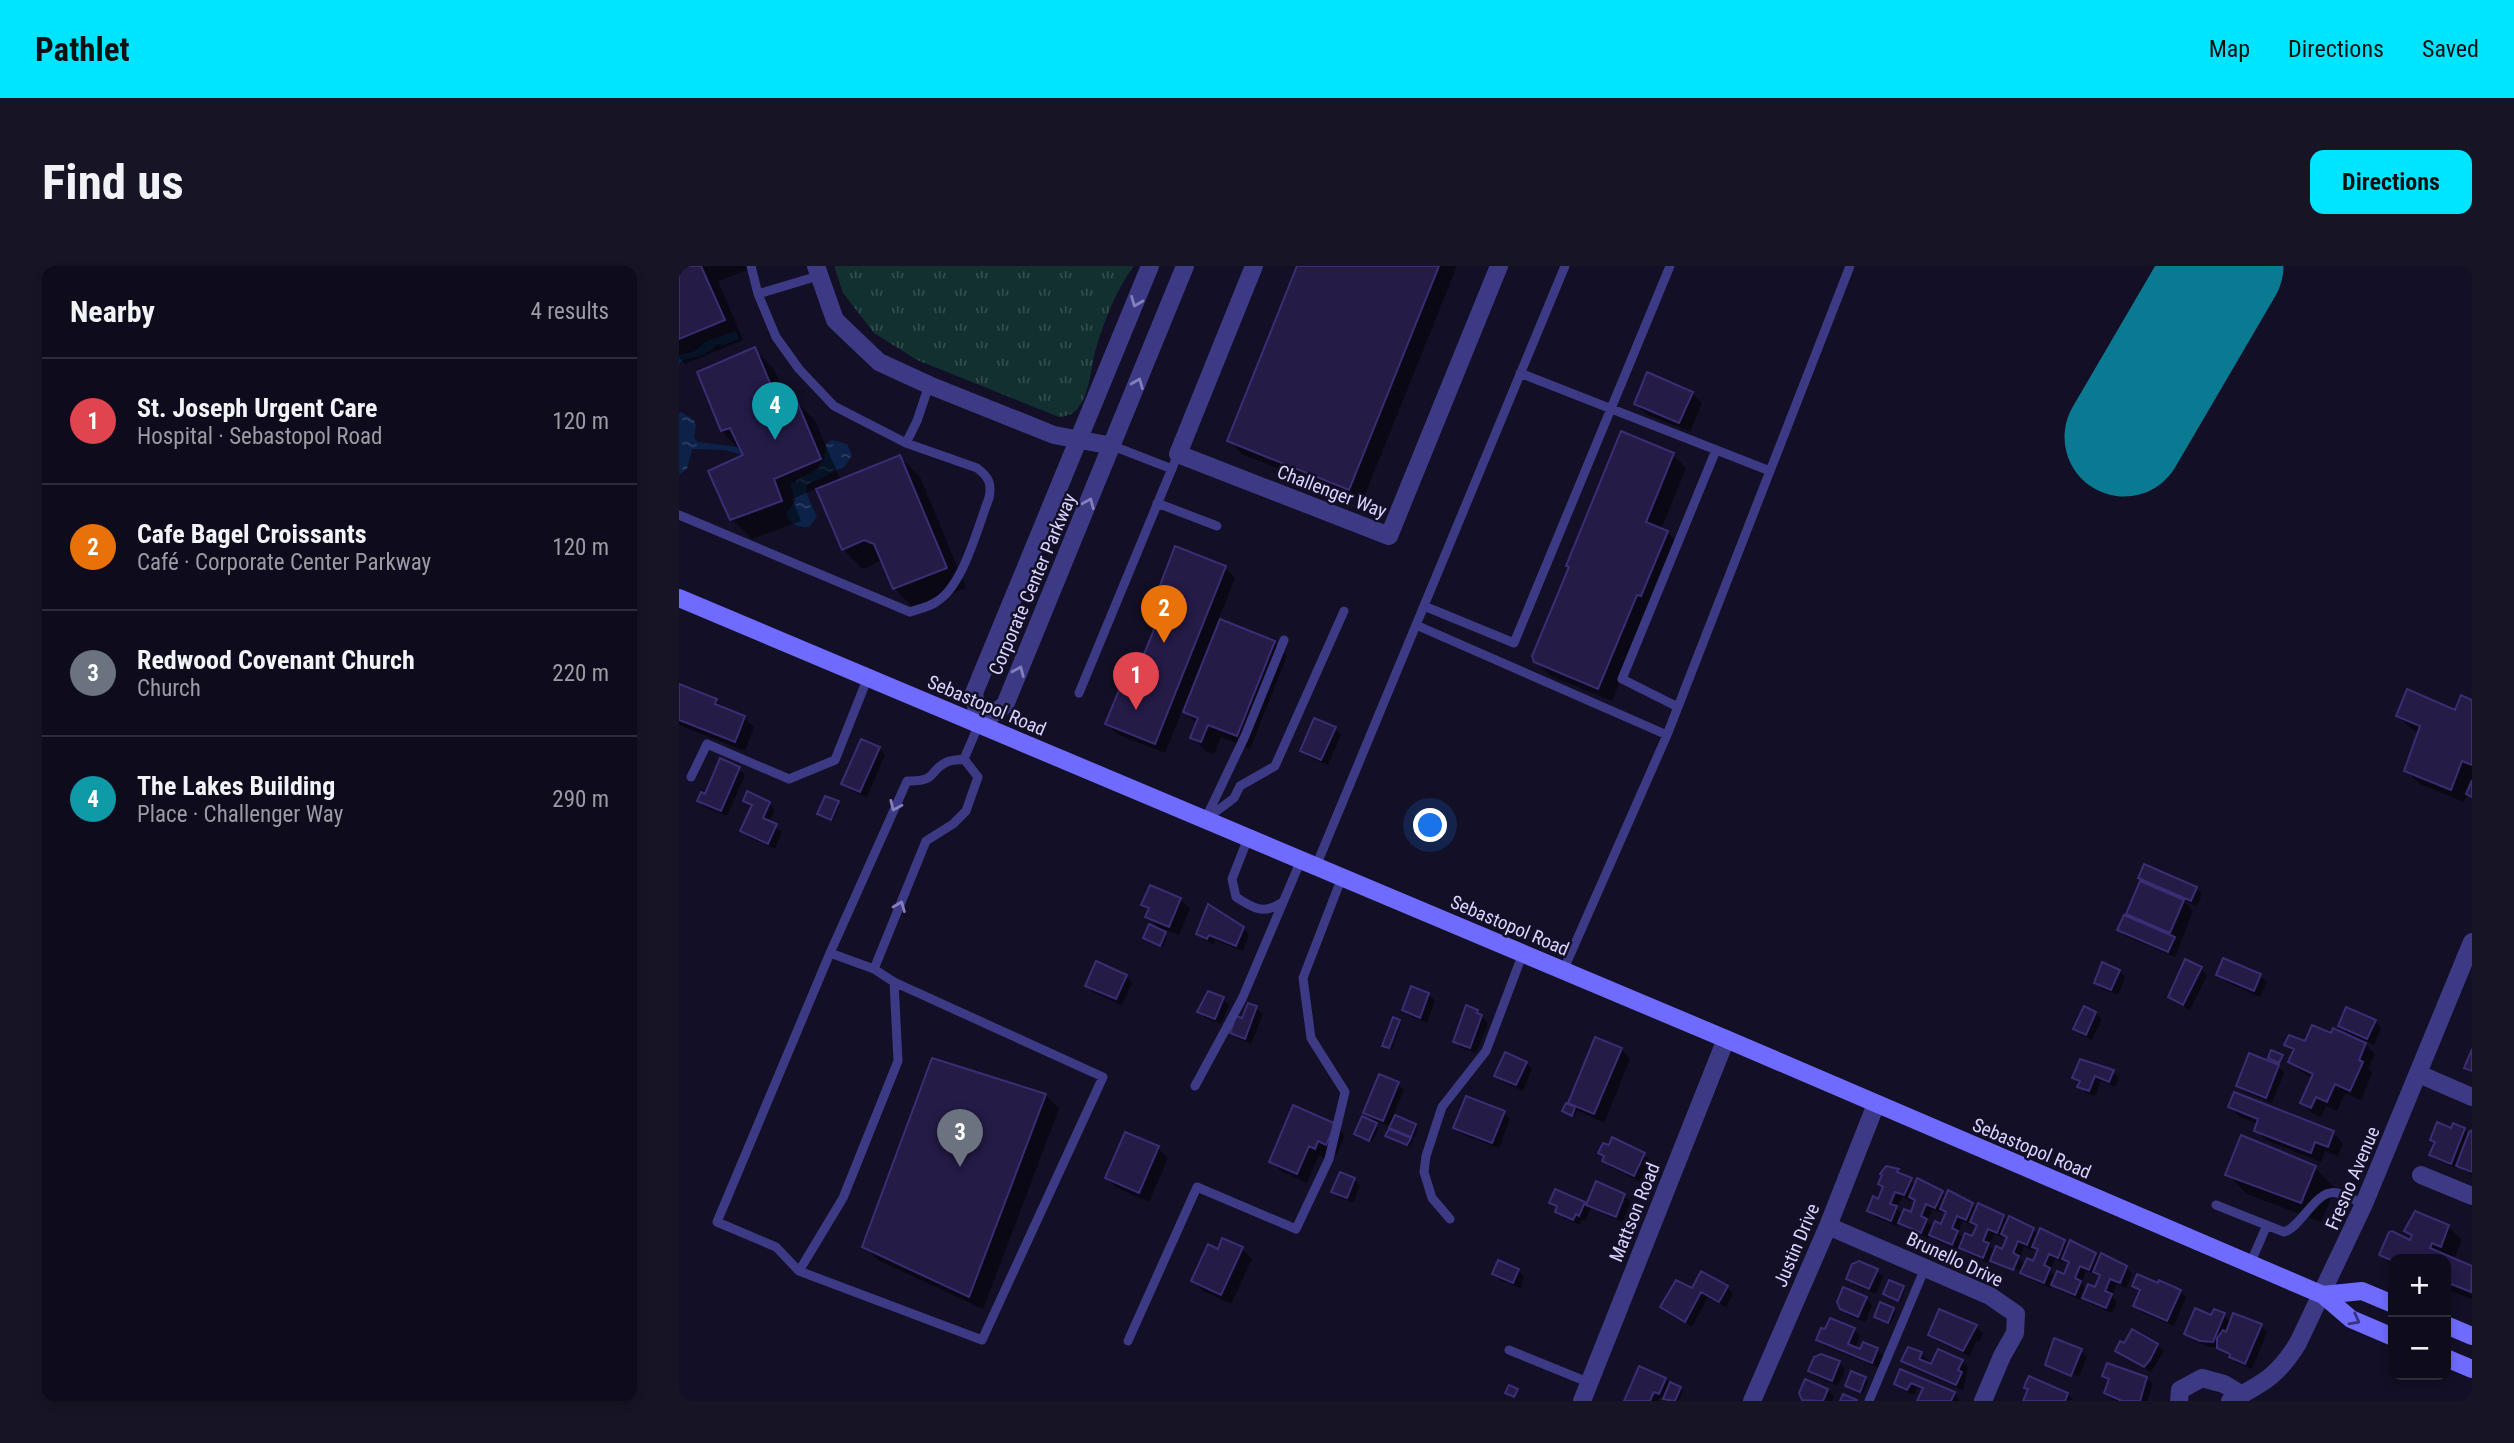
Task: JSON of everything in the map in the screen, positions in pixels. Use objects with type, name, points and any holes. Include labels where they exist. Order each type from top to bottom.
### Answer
[{"type":"main road","name":"Sebastopol Road","points":[[679,598],[1726,1039],[2323,1295],[2351,1319],[2388,1335]]},
{"type":"main road","name":"Sebastopol Road","points":[[2323,1295],[2362,1291],[2388,1302]]},
{"type":"main road","points":[[2451,1327],[2472,1336]]},
{"type":"main road","points":[[2451,1361],[2472,1369]]},
{"type":"street","name":"Corporate Center Parkway","points":[[1150,266],[1081,439],[974,693],[979,724],[1005,705],[1185,266]]},
{"type":"street","points":[[1175,462],[1254,266]]},
{"type":"street","name":"Challenger Way","points":[[1175,462],[1389,536],[1499,266]]},
{"type":"street","points":[[817,271],[835,320],[879,362],[1054,435],[1113,446]]},
{"type":"street","name":"Fresno Avenue","points":[[2236,1398],[2273,1376],[2286,1361],[2323,1295],[2419,1074],[2472,942]]},
{"type":"street","name":"Mattson Road","points":[[1582,1401],[1726,1039]]},
{"type":"street","points":[[2419,1074],[2472,1097]]},
{"type":"street","name":"Justin Drive","points":[[1752,1401],[1828,1226],[1876,1104]]},
{"type":"street","points":[[2421,1175],[2472,1196]]},
{"type":"street","name":"Brunello Drive","points":[[1828,1226],[1990,1296],[2015,1314],[2015,1333],[1983,1401]]},
{"type":"street","points":[[2179,1401],[2180,1390],[2202,1378],[2224,1384],[2236,1398]]},
{"type":"lane","points":[[679,515],[910,612],[936,602],[948,592],[968,552],[991,487],[988,475],[978,468],[906,443],[834,406],[799,369],[776,337],[758,294],[751,266]]},
{"type":"lane","points":[[1195,1086],[1242,999],[1282,902],[1308,863],[1416,625],[1565,266]]},
{"type":"lane","points":[[1424,606],[1514,643],[1670,266]]},
{"type":"lane","points":[[1563,971],[1667,735],[1850,266]]},
{"type":"lane","points":[[758,294],[817,271]]},
{"type":"lane","points":[[1520,373],[1770,471]]},
{"type":"lane","points":[[906,443],[917,421],[929,385]]},
{"type":"lane","points":[[1079,693],[1175,462],[1113,446]]},
{"type":"lane","points":[[1678,707],[1622,679],[1716,450]]},
{"type":"lane","points":[[1157,503],[1217,526]]},
{"type":"lane","points":[[1206,820],[1234,798],[1240,786],[1275,766],[1344,611]]},
{"type":"lane","points":[[1416,625],[1667,735]]},
{"type":"lane","points":[[1206,820],[1245,736],[1284,640]]},
{"type":"lane","points":[[691,777],[707,744],[789,779],[835,760],[868,677]]},
{"type":"lane","points":[[964,759],[979,724]]},
{"type":"lane","points":[[830,953],[874,969],[894,982],[1103,1077],[982,1340],[799,1271],[776,1247],[717,1222],[830,953],[907,781],[921,781],[932,777],[944,763],[964,759]]},
{"type":"lane","points":[[874,969],[926,841],[953,824],[966,811],[978,777],[964,759]]},
{"type":"lane","points":[[1248,838],[1232,879],[1236,897],[1261,910],[1271,910],[1282,902]]},
{"type":"lane","points":[[1128,1341],[1197,1187],[1296,1229],[1329,1158],[1345,1092],[1311,1038],[1303,978],[1342,877]]},
{"type":"lane","points":[[1450,1219],[1432,1198],[1424,1172],[1426,1156],[1442,1107],[1486,1051],[1523,953]]},
{"type":"lane","points":[[799,1271],[843,1198],[898,1061],[894,982]]},
{"type":"lane","points":[[2216,1205],[2284,1232],[2293,1230],[2305,1213],[2328,1193],[2335,1192],[2364,1204]]},
{"type":"lane","points":[[2250,1264],[2267,1225]]},
{"type":"lane","points":[[1869,1401],[1926,1268]]},
{"type":"lane","points":[[1509,1350],[1590,1383]]},
{"type":"green space","points":[[834,266],[1134,266],[1117,294],[1104,325],[1083,401],[1074,412],[1059,417],[917,360],[874,333],[843,293]]},
{"type":"water","points":[[736,331],[739,339],[724,345],[718,344],[705,354],[681,361],[679,365],[679,355],[695,351],[707,341]]},
{"type":"water","points":[[681,412],[694,420],[694,438],[698,442],[737,447],[743,455],[725,450],[692,449],[687,469],[679,475]]},
{"type":"water","points":[[832,440],[847,444],[852,455],[844,467],[807,485],[806,492],[817,517],[809,527],[795,525],[786,514],[795,501],[790,484],[820,466],[826,444]]},
{"type":"building","points":[[679,266],[701,266],[725,320],[679,339]]},
{"type":"building","points":[[1297,266],[1439,266],[1349,490],[1227,441]]},
{"type":"building","points":[[755,347],[777,400],[787,405],[796,399],[821,459],[774,479],[782,501],[730,520],[708,471],[743,455],[730,428],[721,431],[697,372]]},
{"type":"building","points":[[1647,372],[1693,392],[1679,423],[1634,404]]},
{"type":"building","points":[[1621,431],[1674,453],[1646,522],[1668,531],[1641,596],[1637,595],[1598,689],[1534,662],[1532,656]]},
{"type":"building","points":[[900,455],[947,568],[893,589],[874,544],[864,540],[842,550],[816,489]]},
{"type":"building","points":[[1175,546],[1226,566],[1155,744],[1105,724],[1125,676],[1134,679],[1166,600],[1156,596]]},
{"type":"building","points":[[1220,619],[1275,641],[1237,736],[1208,725],[1201,742],[1190,738],[1198,718],[1183,712]]},
{"type":"building","points":[[679,684],[717,699],[715,704],[745,716],[735,742],[679,720]]},
{"type":"building","points":[[2407,689],[2455,710],[2461,695],[2472,700],[2472,765],[2462,761],[2451,790],[2404,771],[2420,726],[2396,716]]},
{"type":"building","points":[[1314,718],[1336,727],[1321,760],[1300,751]]},
{"type":"building","points":[[861,739],[880,747],[860,792],[841,784]]},
{"type":"building","points":[[720,758],[740,767],[721,811],[697,801],[701,792],[705,794]]},
{"type":"building","points":[[2472,780],[2472,797],[2466,794]]},
{"type":"building","points":[[747,791],[770,802],[763,818],[777,824],[768,844],[740,831],[752,805],[743,801]]},
{"type":"building","points":[[825,796],[839,801],[831,820],[817,814]]},
{"type":"building","points":[[2144,864],[2197,887],[2191,901],[2138,878]]},
{"type":"building","points":[[2140,881],[2184,900],[2170,933],[2126,914]]},
{"type":"building","points":[[1150,885],[1181,898],[1169,927],[1145,917],[1149,908],[1141,905]]},
{"type":"building","points":[[1208,904],[1244,927],[1236,946],[1209,935],[1207,939],[1196,934]]},
{"type":"building","points":[[2124,915],[2175,937],[2168,952],[2117,930]]},
{"type":"building","points":[[1149,924],[1166,932],[1160,946],[1143,938]]},
{"type":"building","points":[[2223,958],[2261,974],[2254,991],[2216,975]]},
{"type":"building","points":[[2185,959],[2202,967],[2183,1005],[2168,997]]},
{"type":"building","points":[[1096,961],[1127,975],[1116,999],[1085,986]]},
{"type":"building","points":[[2102,962],[2120,970],[2111,990],[2094,983]]},
{"type":"building","points":[[1411,986],[1429,993],[1420,1018],[1402,1010]]},
{"type":"building","points":[[1208,991],[1224,997],[1215,1019],[1197,1012]]},
{"type":"building","points":[[1248,1003],[1257,1006],[1245,1039],[1230,1033],[1236,1016],[1242,1018]]},
{"type":"building","points":[[1466,1005],[1478,1010],[1477,1013],[1482,1015],[1470,1048],[1453,1042]]},
{"type":"building","points":[[2084,1006],[2096,1012],[2086,1035],[2073,1029]]},
{"type":"building","points":[[2346,1007],[2376,1020],[2367,1039],[2338,1026]]},
{"type":"building","points":[[1393,1017],[1400,1020],[1389,1048],[1382,1046]]},
{"type":"building","points":[[2312,1025],[2331,1033],[2333,1028],[2366,1043],[2359,1060],[2363,1062],[2350,1091],[2335,1084],[2327,1102],[2316,1097],[2311,1108],[2300,1103],[2313,1074],[2288,1062],[2294,1049],[2284,1045],[2289,1035],[2305,1041]]},
{"type":"building","points":[[1595,1037],[1622,1048],[1594,1114],[1568,1103]]},
{"type":"building","points":[[2472,1049],[2472,1071],[2464,1068]]},
{"type":"building","points":[[2271,1050],[2283,1055],[2279,1063],[2268,1058]]},
{"type":"building","points":[[1505,1052],[1527,1062],[1516,1085],[1494,1076]]},
{"type":"building","points":[[2249,1053],[2279,1065],[2266,1098],[2236,1086]]},
{"type":"building","points":[[932,1058],[1046,1094],[969,1297],[862,1247]]},
{"type":"building","points":[[2080,1059],[2114,1070],[2109,1082],[2095,1076],[2089,1091],[2077,1087],[2080,1081],[2072,1078]]},
{"type":"building","points":[[1379,1074],[1399,1082],[1383,1121],[1363,1113]]},
{"type":"building","points":[[2234,1092],[2334,1131],[2328,1147],[2315,1142],[2311,1153],[2254,1131],[2258,1119],[2228,1107]]},
{"type":"building","points":[[1466,1096],[1505,1111],[1492,1143],[1453,1128]]},
{"type":"building","points":[[1566,1103],[1575,1107],[1572,1116],[1562,1111]]},
{"type":"building","points":[[1293,1105],[1336,1124],[1326,1145],[1318,1141],[1315,1149],[1309,1146],[1297,1174],[1269,1162]]},
{"type":"building","points":[[1395,1115],[1416,1124],[1411,1137],[1389,1128]]},
{"type":"building","points":[[1362,1116],[1377,1123],[1369,1141],[1354,1134]]},
{"type":"building","points":[[2437,1122],[2451,1128],[2453,1123],[2465,1128],[2451,1164],[2429,1155],[2435,1142],[2430,1140]]},
{"type":"building","points":[[1389,1129],[1411,1138],[1407,1145],[1385,1136]]},
{"type":"building","points":[[2472,1130],[2472,1172],[2456,1166]]},
{"type":"building","points":[[1125,1132],[1159,1146],[1139,1193],[1105,1178]]},
{"type":"building","points":[[2241,1135],[2316,1166],[2301,1203],[2225,1175]]},
{"type":"building","points":[[1612,1137],[1645,1153],[1634,1176],[1602,1161],[1604,1156],[1598,1153],[1603,1143],[1609,1145]]},
{"type":"building","points":[[1886,1166],[1899,1169],[1897,1172],[1912,1178],[1904,1195],[1895,1192],[1890,1204],[1897,1206],[1891,1221],[1867,1211],[1873,1196],[1878,1199],[1883,1187],[1878,1184],[1882,1175],[1880,1174]]},
{"type":"building","points":[[1340,1172],[1355,1178],[1347,1198],[1331,1192]]},
{"type":"building","points":[[1917,1178],[1943,1191],[1935,1208],[1926,1204],[1921,1216],[1927,1219],[1921,1233],[1898,1223],[1904,1209],[1911,1212],[1915,1200],[1909,1197]]},
{"type":"building","points":[[1596,1181],[1625,1194],[1616,1217],[1586,1205]]},
{"type":"building","points":[[1555,1189],[1585,1202],[1579,1216],[1576,1214],[1573,1220],[1555,1212],[1557,1206],[1549,1203]]},
{"type":"building","points":[[1948,1190],[1973,1203],[1966,1220],[1957,1216],[1952,1228],[1958,1231],[1952,1245],[1929,1235],[1935,1221],[1941,1224],[1946,1212],[1940,1209]]},
{"type":"building","points":[[1978,1203],[2004,1215],[1997,1233],[1988,1229],[1983,1241],[1989,1243],[1983,1258],[1959,1248],[1965,1233],[1972,1236],[1977,1225],[1970,1222]]},
{"type":"building","points":[[2415,1211],[2449,1225],[2441,1247],[2432,1243],[2430,1248],[2444,1254],[2388,1254],[2388,1259],[2379,1255],[2389,1232],[2410,1240],[2412,1235],[2404,1231]]},
{"type":"building","points":[[2009,1216],[2034,1228],[2027,1245],[2018,1241],[2013,1253],[2019,1256],[2013,1270],[1990,1261],[1996,1246],[2002,1249],[2007,1237],[2001,1234]]},
{"type":"building","points":[[2040,1228],[2065,1240],[2058,1258],[2049,1254],[2044,1265],[2050,1268],[2044,1283],[2020,1273],[2027,1258],[2033,1261],[2038,1249],[2032,1247]]},
{"type":"building","points":[[1222,1238],[1243,1247],[1221,1295],[1191,1281],[1208,1244],[1218,1249]]},
{"type":"building","points":[[2070,1240],[2096,1253],[2089,1270],[2080,1266],[2075,1278],[2081,1281],[2075,1295],[2051,1285],[2057,1271],[2064,1274],[2069,1262],[2062,1259]]},
{"type":"building","points":[[2101,1253],[2127,1266],[2120,1283],[2110,1279],[2105,1291],[2112,1294],[2106,1308],[2082,1298],[2088,1284],[2095,1287],[2100,1275],[2093,1272]]},
{"type":"building","points":[[2451,1257],[2472,1266],[2471,1292],[2451,1284]]},
{"type":"building","points":[[1498,1260],[1519,1269],[1513,1283],[1492,1274]]},
{"type":"building","points":[[1859,1261],[1878,1269],[1869,1289],[1846,1279],[1852,1264]]},
{"type":"building","points":[[1701,1271],[1728,1286],[1719,1302],[1701,1292],[1685,1322],[1660,1307],[1676,1280],[1692,1288]]},
{"type":"building","points":[[2137,1274],[2181,1290],[2167,1321],[2133,1306],[2140,1290],[2132,1286]]},
{"type":"building","points":[[1889,1280],[1904,1286],[1898,1301],[1883,1294]]},
{"type":"building","points":[[1843,1287],[1867,1297],[1858,1317],[1840,1309],[1837,1302]]},
{"type":"building","points":[[1880,1302],[1894,1308],[1888,1323],[1874,1317]]},
{"type":"building","points":[[2195,1308],[2211,1315],[2214,1309],[2225,1313],[2213,1342],[2200,1341],[2184,1334]]},
{"type":"building","points":[[1939,1309],[1977,1325],[1963,1351],[1928,1335]]},
{"type":"building","points":[[2233,1313],[2262,1324],[2245,1364],[2217,1348],[2217,1338],[2223,1330],[2226,1332]]},
{"type":"building","points":[[1830,1318],[1855,1328],[1848,1344],[1860,1349],[1863,1342],[1878,1348],[1872,1363],[1816,1340],[1821,1328],[1825,1329]]},
{"type":"building","points":[[2132,1329],[2158,1344],[2144,1367],[2115,1351],[2120,1341],[2124,1343]]},
{"type":"building","points":[[2054,1338],[2082,1349],[2071,1376],[2045,1365]]},
{"type":"building","points":[[1908,1347],[1922,1352],[1919,1359],[1931,1364],[1938,1349],[1963,1360],[1958,1370],[1962,1372],[1956,1385],[1901,1361]]},
{"type":"building","points":[[1821,1354],[1840,1361],[1832,1381],[1808,1371],[1814,1357]]},
{"type":"building","points":[[2107,1363],[2147,1377],[2140,1401],[2122,1401],[2104,1393],[2109,1379],[2102,1376]]},
{"type":"building","points":[[1639,1366],[1666,1378],[1659,1394],[1654,1392],[1650,1401],[1624,1401]]},
{"type":"building","points":[[1900,1369],[1955,1392],[1951,1401],[1917,1401],[1923,1388],[1911,1383],[1907,1390],[1894,1384]]},
{"type":"building","points":[[1851,1371],[1866,1377],[1860,1392],[1845,1386]]},
{"type":"building","points":[[2029,1376],[2068,1393],[2065,1401],[2023,1401]]},
{"type":"building","points":[[1805,1379],[1828,1389],[1823,1401],[1802,1400],[1799,1393]]},
{"type":"building","points":[[1670,1382],[1681,1387],[1675,1401],[1663,1399]]},
{"type":"building","points":[[1509,1385],[1518,1389],[1514,1397],[1505,1393]]},
{"type":"building","points":[[1843,1394],[1857,1400],[1840,1401]]},
{"type":"runway","points":[[2124,437],[2224,266]]},
{"type":"place","name":"The Lakes Building","points":[[775,440]]},
{"type":"place","name":"Cafe Bagel Croissants","points":[[1164,643]]},
{"type":"place","name":"St. Joseph Urgent Care","points":[[1136,710]]},
{"type":"place","name":"Redwood Covenant Church","points":[[960,1167]]}]
